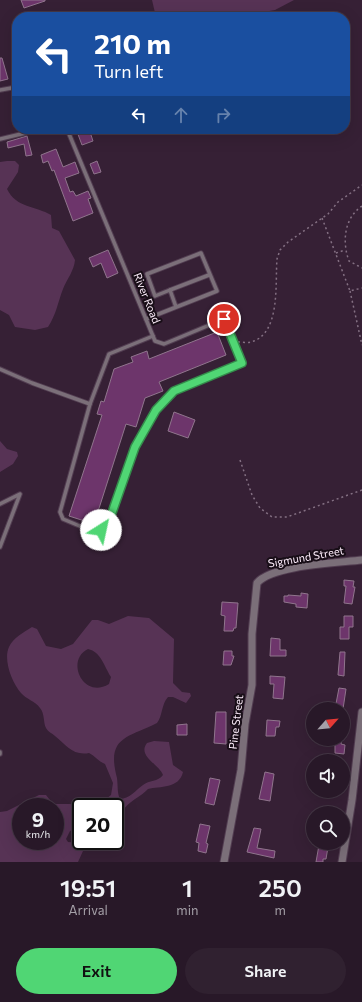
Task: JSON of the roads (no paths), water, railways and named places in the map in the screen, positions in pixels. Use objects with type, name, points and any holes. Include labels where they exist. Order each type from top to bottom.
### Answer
[{"type":"street","name":"Sigmund Street","points":[[257,583],[262,577],[277,571],[362,560]]},
{"type":"street","name":"Pine Street","points":[[224,862],[241,770],[245,724],[252,686],[252,634],[257,583]]},
{"type":"street","points":[[342,862],[352,800],[362,712]]},
{"type":"lane","points":[[0,90],[12,88]]},
{"type":"lane","points":[[0,139],[21,134]]},
{"type":"lane","name":"River Road","points":[[69,134],[156,341],[164,344],[224,319],[242,363],[174,391],[156,410],[135,447],[108,524],[94,532],[63,518],[60,512],[90,404],[109,354],[153,336]]},
{"type":"lane","points":[[146,319],[216,291],[210,274],[201,253],[147,274],[155,296],[210,274]]},
{"type":"lane","points":[[170,290],[176,307]]},
{"type":"lane","points":[[0,369],[32,383],[90,404]]},
{"type":"lane","points":[[0,504],[20,494],[0,547]]}]
